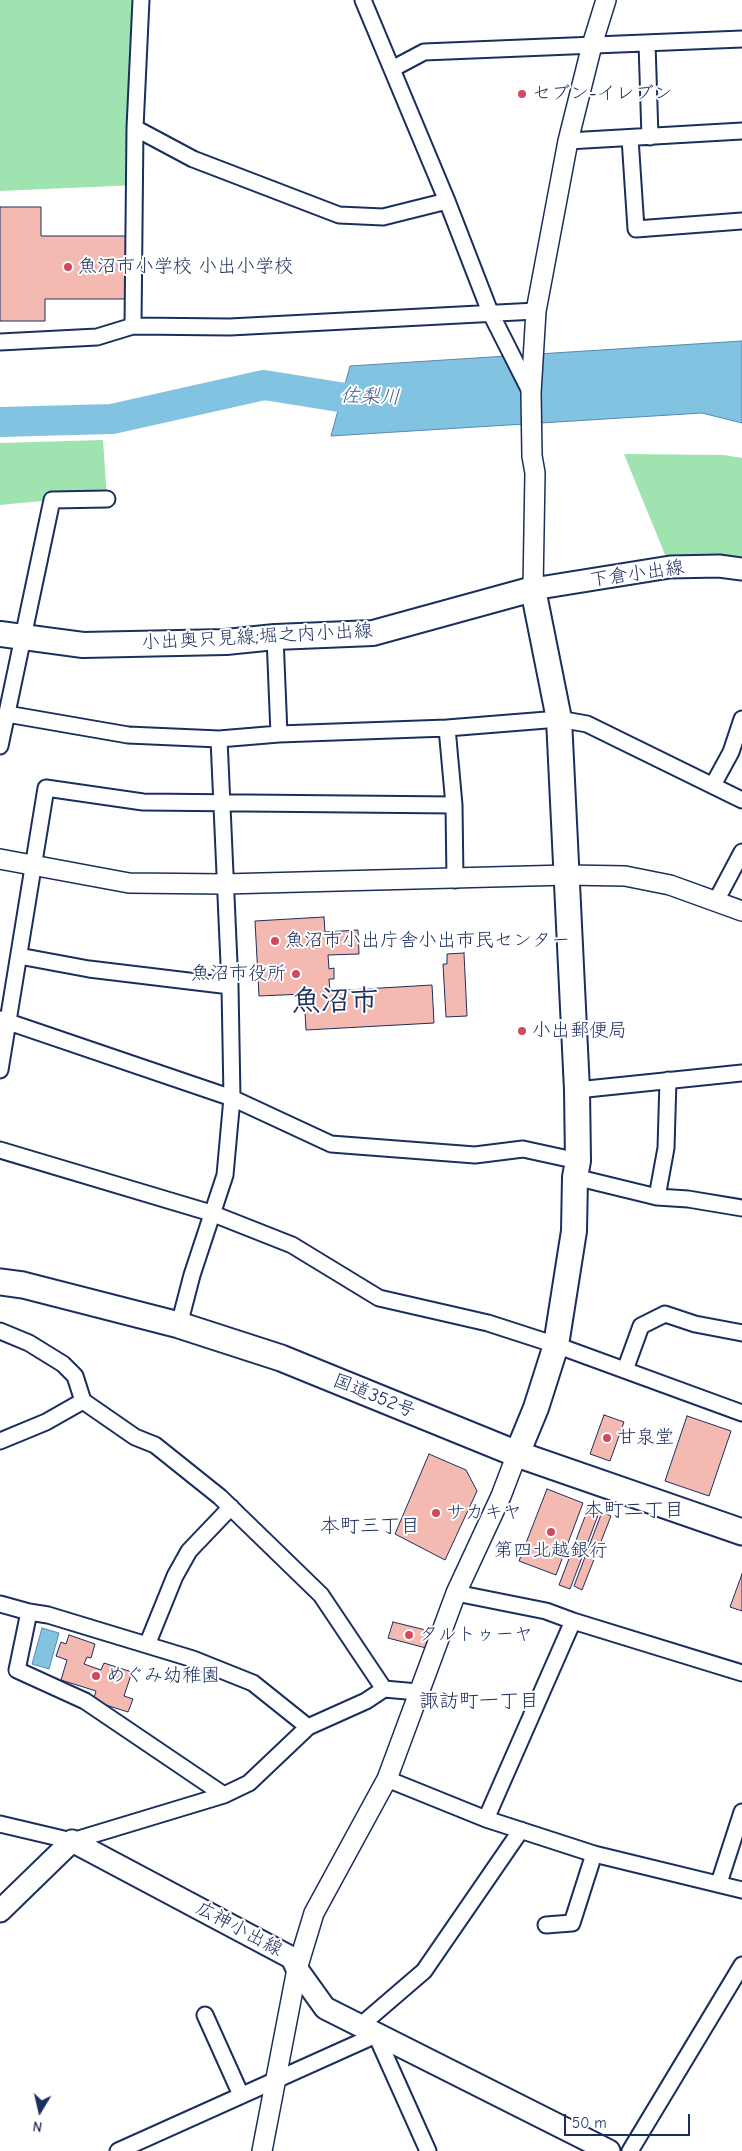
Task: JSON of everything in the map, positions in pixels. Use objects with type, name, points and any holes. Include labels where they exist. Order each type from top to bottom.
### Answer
[{"type":"highway","name":"国道352号","points":[[0,1282],[22,1285],[178,1325],[281,1358],[517,1454],[742,1532]]},
{"type":"main road","name":"下倉小出線","points":[[533,589],[670,567],[719,566],[742,569]]},
{"type":"main road","name":"小出奥只見線;堀之内小出線","points":[[11,635],[83,645],[226,642],[274,637],[373,633],[533,589]]},
{"type":"main road","points":[[517,1454],[536,1408],[556,1345],[574,1231],[577,1169],[577,1090],[559,719],[533,589]]},
{"type":"main road","points":[[0,1911],[72,1841]]},
{"type":"main road","name":"広神小出線","points":[[72,1841],[292,1958],[297,1969],[325,2008],[610,2151]]},
{"type":"street","points":[[133,326],[135,128],[141,0]]},
{"type":"street","points":[[363,0],[490,312],[531,393]]},
{"type":"street","points":[[533,589],[535,473],[532,456],[531,393],[536,311],[568,141],[592,45],[606,0]]},
{"type":"street","points":[[392,69],[424,52],[742,40]]},
{"type":"street","points":[[647,43],[650,137]]},
{"type":"street","points":[[135,128],[193,159],[339,215],[383,217],[446,201]]},
{"type":"street","points":[[568,141],[742,131]]},
{"type":"street","points":[[630,138],[636,229],[742,221]]},
{"type":"street","points":[[0,342],[97,337],[133,326],[230,327],[536,311]]},
{"type":"street","points":[[0,746],[7,714],[11,635],[52,500],[107,499]]},
{"type":"street","points":[[274,637],[279,734]]},
{"type":"street","points":[[7,714],[128,735],[219,739],[279,734],[447,728],[559,719],[587,724],[742,800]]},
{"type":"street","points":[[713,786],[730,752],[742,719]]},
{"type":"street","points":[[447,728],[454,805],[455,880]]},
{"type":"street","points":[[178,1325],[225,1175],[232,1098],[230,986],[219,739]]},
{"type":"street","points":[[0,1070],[4,1020],[19,956],[46,788],[143,802],[454,805]]},
{"type":"street","points":[[716,901],[742,852]]},
{"type":"street","points":[[0,859],[129,883],[224,884],[455,880],[567,875],[625,876],[670,885],[742,911]]},
{"type":"street","points":[[19,956],[89,969],[230,986]]},
{"type":"street","points":[[4,1020],[232,1098],[331,1144],[475,1155],[523,1149],[657,1197],[688,1199],[742,1208]]},
{"type":"street","points":[[577,1090],[742,1073]]},
{"type":"street","points":[[657,1197],[666,1148],[668,1080]]},
{"type":"street","points":[[0,1150],[212,1213],[292,1245],[380,1298],[488,1323],[556,1345],[742,1413]]},
{"type":"street","points":[[625,1370],[641,1326],[665,1314],[695,1324],[742,1333]]},
{"type":"street","points":[[0,1332],[29,1343],[63,1364],[75,1376],[83,1401],[135,1437],[155,1445],[231,1507],[321,1595],[384,1689]]},
{"type":"street","points":[[0,1441],[46,1422],[83,1401]]},
{"type":"street","points":[[262,2151],[297,1969],[314,1913],[387,1779],[456,1593],[501,1496],[517,1454]]},
{"type":"street","points":[[147,1645],[175,1576],[189,1551],[231,1507]]},
{"type":"street","points":[[456,1593],[546,1611],[742,1673]]},
{"type":"street","points":[[0,1604],[48,1615],[193,1659],[253,1682],[308,1727]]},
{"type":"street","points":[[29,1612],[17,1670],[85,1701],[224,1795]]},
{"type":"street","points":[[486,1819],[573,1621]]},
{"type":"street","points":[[0,1824],[72,1841],[224,1795],[249,1783],[308,1727],[366,1701],[384,1689],[418,1692]]},
{"type":"street","points":[[387,1779],[486,1819],[594,1854],[742,1890]]},
{"type":"street","points":[[719,1883],[742,1812]]},
{"type":"street","points":[[118,2151],[276,2080],[368,2031],[424,1971],[521,1830]]},
{"type":"street","points":[[546,1925],[572,1923],[594,1854]]},
{"type":"street","points":[[630,2151],[742,1965]]},
{"type":"street","points":[[205,2015],[240,2095]]},
{"type":"street","points":[[368,2031],[428,2151]]},
{"type":"green space","points":[[0,0],[143,0],[137,185],[0,191]]},
{"type":"green space","points":[[103,440],[107,499],[52,500],[0,505],[0,443]]},
{"type":"green space","points":[[624,454],[724,455],[742,458],[742,569],[670,567]]},
{"type":"water","points":[[742,341],[742,423],[702,413],[331,436],[350,366]]},
{"type":"water","points":[[42,1628],[59,1633],[49,1669],[32,1664]]},
{"type":"building","name":"魚沼市小学校 小出小学校","points":[[0,207],[41,207],[41,236],[136,236],[136,299],[45,299],[45,321],[0,321]]},
{"type":"building","name":"魚沼市役所","points":[[324,917],[325,932],[358,930],[359,954],[328,955],[329,969],[334,968],[334,979],[329,979],[330,991],[432,985],[434,1023],[306,1030],[304,994],[259,996],[255,921]]},
{"type":"building","points":[[464,953],[467,1016],[446,1017],[443,964],[447,964],[447,954]]},
{"type":"building","name":"甘泉堂","points":[[604,1415],[624,1422],[610,1461],[590,1454]]},
{"type":"building","points":[[687,1416],[731,1431],[709,1496],[665,1481]]},
{"type":"building","name":"サカキヤ","points":[[429,1454],[466,1470],[477,1491],[445,1560],[395,1534]]},
{"type":"building","name":"第四北越銀行","points":[[547,1489],[583,1503],[556,1575],[519,1561]]},
{"type":"building","points":[[589,1506],[600,1510],[570,1589],[559,1585]]},
{"type":"building","points":[[602,1512],[611,1516],[582,1590],[574,1586]]},
{"type":"building","points":[[742,1574],[742,1611],[730,1607]]},
{"type":"building","name":"タルトゥーヤ","points":[[393,1622],[430,1631],[426,1648],[388,1638]]},
{"type":"building","name":"めぐみ幼稚園","points":[[69,1635],[95,1644],[91,1658],[87,1657],[84,1664],[101,1670],[104,1663],[132,1672],[124,1696],[133,1699],[128,1712],[93,1701],[96,1691],[61,1680],[67,1660],[56,1656],[61,1642],[66,1644]]},
{"type":"waterway","name":"佐梨川","points":[[0,422],[112,419],[264,385],[358,400],[382,399]]},
{"type":"place","name":"セブン-イレブン","points":[[522,94]]},
{"type":"place","name":"魚沼市小学校 小出小学校","points":[[68,267]]},
{"type":"place","name":"魚沼市小出庁舎小出市民センター","points":[[275,941]]},
{"type":"place","name":"魚沼市役所","points":[[296,974]]},
{"type":"place","name":"小出郵便局","points":[[522,1031]]},
{"type":"place","name":"甘泉堂","points":[[607,1438]]},
{"type":"place","name":"サカキヤ","points":[[436,1513]]},
{"type":"place","name":"第四北越銀行","points":[[551,1532]]},
{"type":"place","name":"タルトゥーヤ","points":[[409,1635]]},
{"type":"place","name":"めぐみ幼稚園","points":[[96,1676]]},
{"type":"district","name":"魚沼市","points":[[335,1002]]},
{"type":"district","name":"本町二丁目","points":[[634,1510]]},
{"type":"district","name":"本町三丁目","points":[[370,1526]]},
{"type":"district","name":"諏訪町一丁目","points":[[479,1701]]}]
